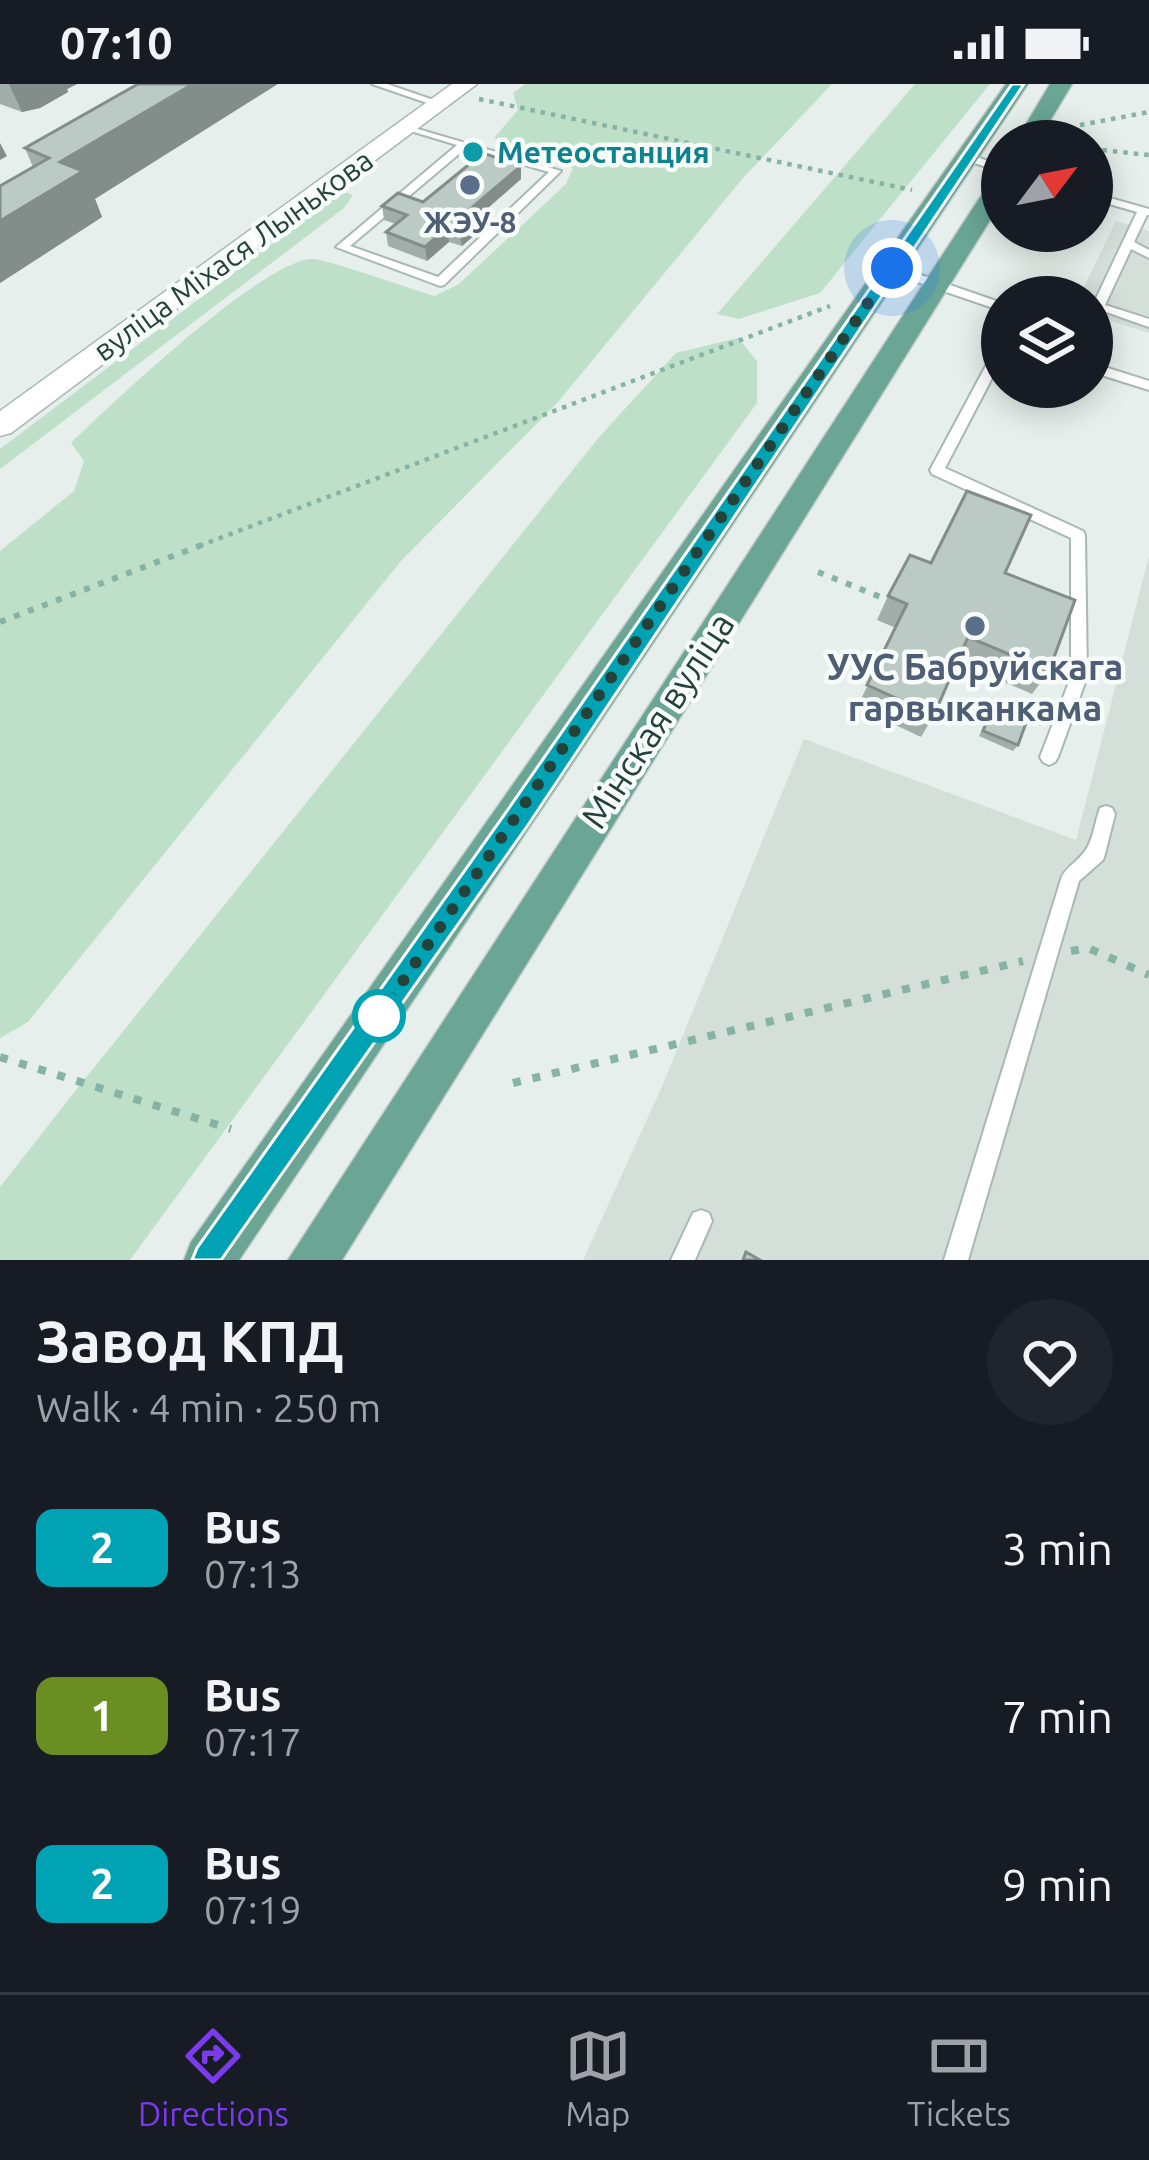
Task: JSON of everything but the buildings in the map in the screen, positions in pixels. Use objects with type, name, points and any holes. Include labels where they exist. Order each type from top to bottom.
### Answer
[{"type":"main road","name":"Мінская вуліца","points":[[209,1260],[1017,84]]},
{"type":"main road","points":[[1040,120],[1061,84]]},
{"type":"main road","name":"Мінская вуліца","points":[[313,1260],[981,214]]},
{"type":"street","name":"вуліца Міхася Лынькова","points":[[0,426],[454,93]]},
{"type":"lane","points":[[377,84],[454,93]]},
{"type":"lane","points":[[408,127],[556,171],[440,282],[342,248],[464,144]]},
{"type":"lane","points":[[969,158],[981,162]]},
{"type":"lane","points":[[1113,202],[1146,212],[1098,307],[1149,323]]},
{"type":"lane","points":[[1127,243],[1149,256]]},
{"type":"lane","points":[[892,268],[981,300]]},
{"type":"lane","points":[[1113,374],[1149,386]]},
{"type":"lane","points":[[981,386],[937,470],[1078,535],[1079,677],[1049,758]]},
{"type":"lane","points":[[956,1260],[1070,876],[1096,854],[1106,814]]},
{"type":"lane","points":[[683,1260],[700,1221]]},
{"type":"path","points":[[454,93],[914,190]]},
{"type":"path","points":[[1107,120],[1149,112]]},
{"type":"path","points":[[1113,151],[1149,155]]},
{"type":"path","points":[[0,622],[830,306]]},
{"type":"path","points":[[818,572],[888,600]]},
{"type":"path","points":[[513,1083],[1088,948],[1149,975]]},
{"type":"path","points":[[0,1057],[231,1129]]},
{"type":"shaded area","points":[[1116,221],[1149,231],[1149,333],[1113,322],[1113,276],[1089,276],[1101,252],[1113,252]]},
{"type":"shaded area","points":[[1149,556],[1149,1260],[583,1260],[663,1084],[804,739],[1076,840]]},
{"type":"green space","points":[[525,84],[832,84],[743,178],[558,402],[401,561],[28,1022],[0,1038],[0,551],[74,491],[84,461],[71,443],[223,308],[288,266],[311,259],[435,296],[459,284],[566,184],[573,168],[494,138],[518,110],[513,93]]},
{"type":"green space","points":[[915,84],[990,84],[820,293],[739,319],[717,314]]},
{"type":"green space","points":[[342,191],[353,195],[344,208],[0,469],[0,449]]},
{"type":"green space","points":[[738,338],[757,361],[757,403],[130,1260],[0,1260],[0,1187],[69,1099],[600,436],[676,353]]},
{"type":"bus line","name":"2","points":[[209,1260],[1017,84]]},
{"type":"place","name":"Метеостанция","points":[[473,152]]},
{"type":"place","name":"ЖЭУ-8","points":[[470,185]]},
{"type":"place","name":"УУС Бабруйскага гарвыканкама","points":[[975,626]]},
{"type":"route","points":[[379,1016],[892,268]]}]
